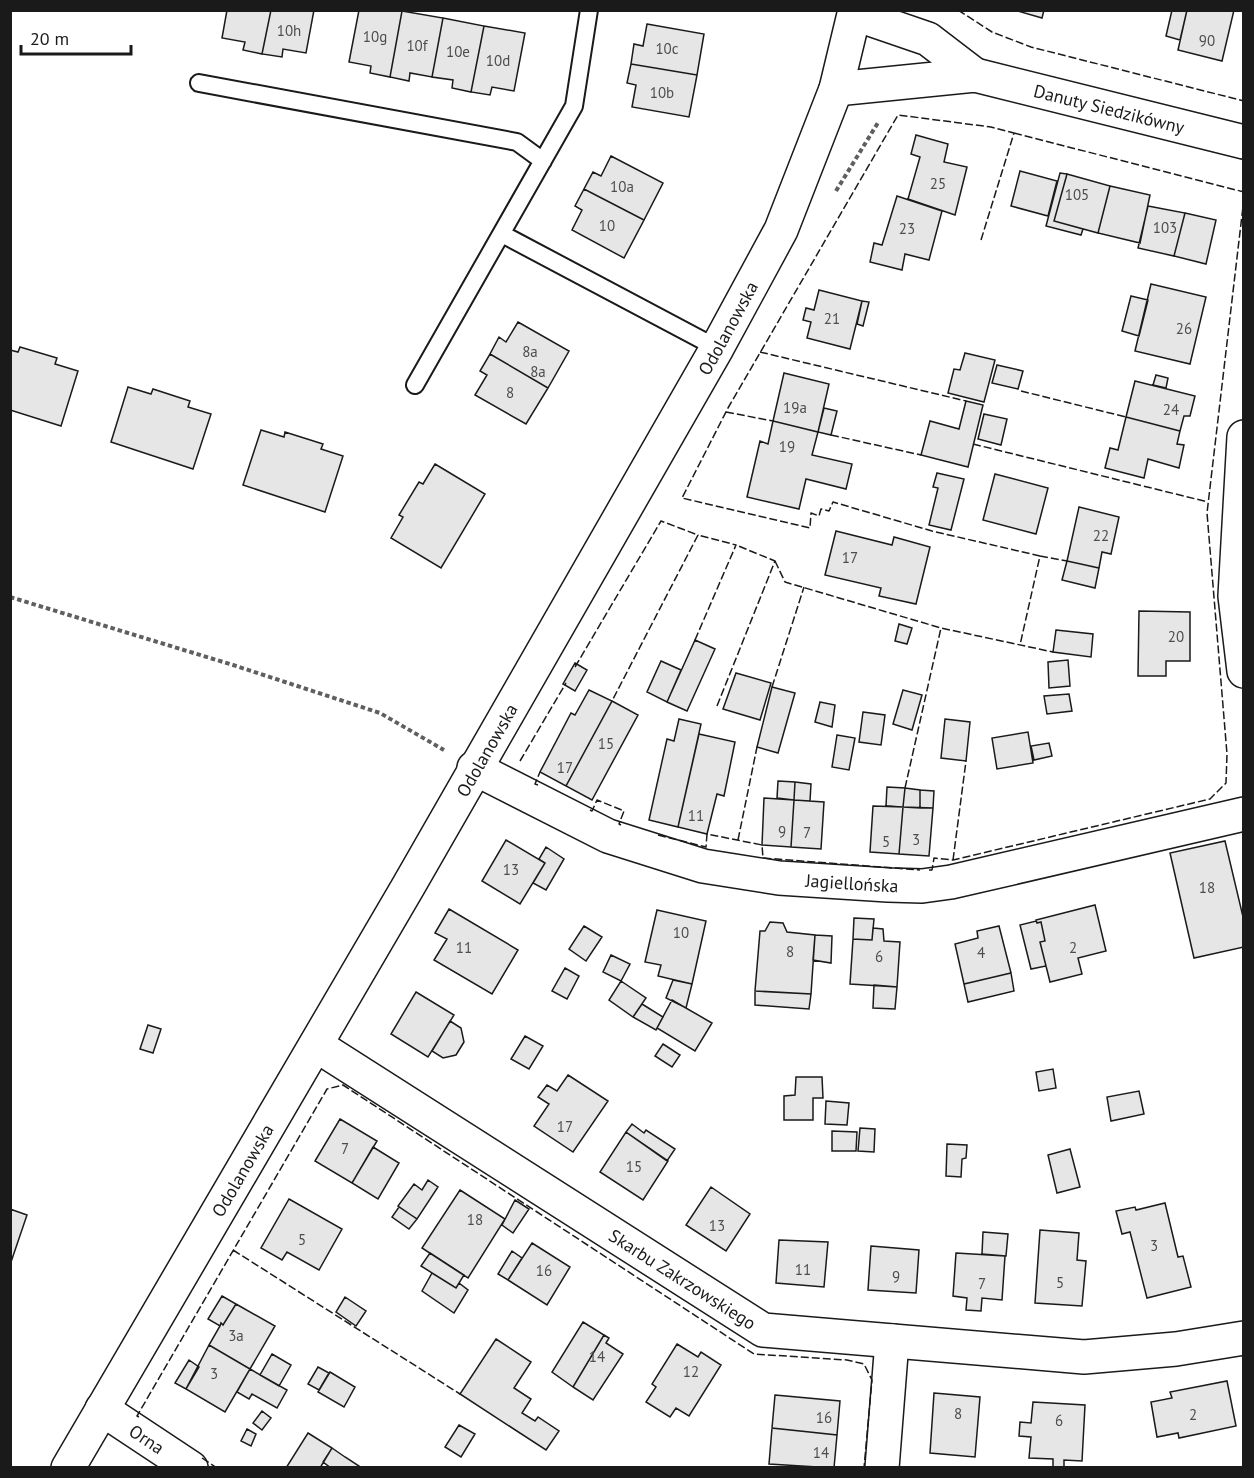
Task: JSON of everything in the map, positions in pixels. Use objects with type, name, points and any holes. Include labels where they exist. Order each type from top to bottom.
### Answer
[{"type":"street","name":"Danuty Siedzikówny","points":[[855,12],[928,39],[975,75]]},
{"type":"street","name":"Odolanowska","points":[[69,1467],[316,1045],[717,348],[781,230],[836,89],[855,12]]},
{"type":"street","name":"Danuty Siedzikówny","points":[[836,89],[975,75],[1244,142]]},
{"type":"street","points":[[1244,437],[1235,596],[1244,671]]},
{"type":"street","name":"Jagiellońska","points":[[474,768],[608,836],[703,866],[778,878],[888,885],[922,886],[951,882],[1244,813]]},
{"type":"street","name":"Skarbu Zakrzowskiego","points":[[316,1045],[763,1330],[1084,1357],[1165,1350],[1244,1338]]},
{"type":"street","points":[[882,1467],[892,1341]]},
{"type":"street","name":"Orna","points":[[102,1409],[191,1467]]},
{"type":"lane","points":[[415,385],[574,106],[589,10]]},
{"type":"lane","points":[[200,83],[517,142],[543,161]]},
{"type":"lane","points":[[502,234],[717,348]]},
{"type":"path","points":[[10,597],[233,665],[380,713],[474,768]]},
{"type":"building","points":[[227,10],[271,10],[262,54],[243,50],[245,42],[222,38]]},
{"type":"building","points":[[271,10],[314,10],[306,53],[283,49],[282,57],[262,54]]},
{"type":"building","points":[[359,10],[402,11],[390,77],[370,73],[371,66],[349,62]]},
{"type":"building","points":[[1014,10],[1044,10],[1042,18]]},
{"type":"building","points":[[1172,10],[1187,10],[1180,40],[1166,36]]},
{"type":"building","points":[[1187,10],[1234,10],[1222,61],[1178,50]]},
{"type":"building","points":[[402,11],[443,18],[432,77],[410,73],[409,81],[390,77]]},
{"type":"building","points":[[443,18],[484,26],[471,92],[452,88],[453,80],[432,77]]},
{"type":"building","points":[[647,24],[704,34],[697,75],[631,64],[634,44],[643,46]]},
{"type":"building","points":[[484,26],[525,33],[514,91],[492,87],[490,95],[471,92]]},
{"type":"building","points":[[631,64],[697,75],[689,117],[632,107],[636,85],[627,83]]},
{"type":"building","points":[[916,135],[948,144],[944,162],[967,167],[955,215],[908,199],[920,157],[911,154]]},
{"type":"building","points":[[611,156],[663,183],[644,220],[584,189],[593,172],[601,176]]},
{"type":"building","points":[[1020,171],[1057,181],[1048,216],[1011,206]]},
{"type":"building","points":[[1060,173],[1067,174],[1054,221],[1083,229],[1081,235],[1046,226]]},
{"type":"building","points":[[1067,174],[1110,186],[1098,233],[1054,221]]},
{"type":"building","points":[[1110,186],[1150,195],[1140,243],[1098,233]]},
{"type":"building","points":[[584,189],[644,220],[624,258],[572,230],[582,210],[575,206]]},
{"type":"building","points":[[897,196],[942,211],[929,260],[905,254],[902,270],[870,262],[874,243],[882,245]]},
{"type":"building","points":[[1148,206],[1185,213],[1174,256],[1138,248]]},
{"type":"building","points":[[1185,213],[1216,220],[1206,264],[1174,256]]},
{"type":"building","points":[[1151,284],[1206,297],[1190,364],[1135,351]]},
{"type":"building","points":[[819,290],[862,301],[850,349],[807,338],[811,322],[803,320],[806,308],[814,310]]},
{"type":"building","points":[[1131,296],[1148,300],[1139,336],[1122,331]]},
{"type":"building","points":[[862,301],[869,302],[863,326],[857,324]]},
{"type":"building","points":[[518,322],[569,351],[548,388],[490,354],[499,337],[506,342]]},
{"type":"building","points":[[20,347],[57,358],[55,364],[78,371],[61,426],[10,410],[10,350],[18,352]]},
{"type":"building","points":[[965,353],[995,360],[984,402],[948,393],[954,369],[960,370]]},
{"type":"building","points":[[490,354],[548,388],[526,424],[475,395],[487,375],[480,371]]},
{"type":"building","points":[[997,365],[1023,371],[1018,389],[992,383]]},
{"type":"building","points":[[784,373],[829,384],[818,432],[773,421]]},
{"type":"building","points":[[1156,375],[1168,378],[1166,388],[1153,385]]},
{"type":"building","points":[[1135,381],[1195,396],[1190,416],[1184,416],[1180,431],[1126,417]]},
{"type":"building","points":[[128,387],[151,394],[153,389],[190,401],[188,407],[211,414],[193,469],[111,442]]},
{"type":"building","points":[[966,401],[983,405],[968,467],[921,455],[930,421],[959,429]]},
{"type":"building","points":[[824,408],[837,411],[831,435],[818,432]]},
{"type":"building","points":[[984,414],[1007,419],[1001,445],[978,439]]},
{"type":"building","points":[[1126,417],[1180,431],[1177,444],[1184,445],[1179,468],[1148,459],[1144,478],[1105,468],[1110,448],[1118,450]]},
{"type":"building","points":[[773,421],[818,432],[812,455],[852,464],[846,489],[806,479],[799,509],[747,497],[760,441],[768,444]]},
{"type":"building","points":[[261,430],[284,437],[285,432],[323,444],[321,449],[343,456],[325,512],[243,485]]},
{"type":"building","points":[[435,464],[485,494],[441,568],[391,538],[403,517],[399,515],[419,482],[423,484]]},
{"type":"building","points":[[937,473],[964,479],[951,530],[929,525],[938,488],[933,487]]},
{"type":"building","points":[[995,474],[1048,488],[1036,534],[983,520]]},
{"type":"building","points":[[1079,507],[1119,517],[1111,554],[1102,552],[1099,568],[1067,561]]},
{"type":"building","points":[[836,531],[892,545],[894,537],[930,547],[916,604],[879,596],[881,588],[825,575]]},
{"type":"building","points":[[1067,561],[1099,568],[1095,588],[1062,580]]},
{"type":"building","points":[[1139,611],[1190,612],[1190,661],[1166,661],[1166,676],[1138,676]]},
{"type":"building","points":[[899,624],[912,628],[907,644],[895,641]]},
{"type":"building","points":[[1056,630],[1093,634],[1091,657],[1053,652]]},
{"type":"building","points":[[695,640],[715,649],[687,711],[667,702]]},
{"type":"building","points":[[1068,660],[1070,686],[1049,688],[1048,662]]},
{"type":"building","points":[[661,661],[681,670],[667,702],[647,692]]},
{"type":"building","points":[[575,663],[587,670],[575,691],[563,684]]},
{"type":"building","points":[[736,673],[771,683],[760,720],[723,709]]},
{"type":"building","points":[[772,687],[795,693],[778,753],[757,747]]},
{"type":"building","points":[[589,690],[612,701],[566,786],[540,772],[571,713],[575,715]]},
{"type":"building","points":[[903,690],[922,695],[912,730],[893,724]]},
{"type":"building","points":[[1069,694],[1072,711],[1047,714],[1044,696]]},
{"type":"building","points":[[612,701],[638,715],[592,800],[566,786]]},
{"type":"building","points":[[820,702],[835,705],[832,727],[815,722]]},
{"type":"building","points":[[863,712],[885,715],[881,745],[859,742]]},
{"type":"building","points":[[679,719],[701,724],[678,827],[649,820],[667,739],[674,741]]},
{"type":"building","points":[[945,719],[970,722],[966,761],[941,758]]},
{"type":"building","points":[[1028,732],[1033,763],[997,769],[992,738]]},
{"type":"building","points":[[699,734],[735,742],[724,796],[717,794],[707,834],[678,827]]},
{"type":"building","points":[[837,735],[855,738],[849,770],[832,767]]},
{"type":"building","points":[[1049,743],[1052,756],[1034,760],[1031,746]]},
{"type":"building","points":[[778,781],[795,782],[794,800],[777,798]]},
{"type":"building","points":[[795,782],[811,784],[810,801],[794,800]]},
{"type":"building","points":[[887,787],[905,788],[903,807],[886,806]]},
{"type":"building","points":[[905,788],[920,790],[920,808],[903,807]]},
{"type":"building","points":[[920,790],[934,791],[933,808],[920,808]]},
{"type":"building","points":[[764,798],[794,800],[791,847],[762,845]]},
{"type":"building","points":[[794,800],[824,802],[821,849],[791,847]]},
{"type":"building","points":[[873,806],[903,807],[899,854],[870,852]]},
{"type":"building","points":[[903,807],[933,808],[929,856],[899,854]]},
{"type":"building","points":[[506,840],[545,863],[520,904],[482,881]]},
{"type":"building","points":[[1225,841],[1244,921],[1244,947],[1194,958],[1170,853]]},
{"type":"building","points":[[546,847],[564,859],[546,890],[533,883],[545,863],[539,859]]},
{"type":"building","points":[[1095,905],[1106,951],[1078,958],[1082,974],[1050,982],[1040,942],[1045,941],[1041,922],[1037,923],[1036,920]]},
{"type":"building","points":[[449,909],[518,950],[492,994],[434,960],[447,939],[435,933]]},
{"type":"building","points":[[657,910],[706,921],[692,984],[658,976],[661,965],[645,962]]},
{"type":"building","points":[[854,918],[874,919],[872,940],[853,939]]},
{"type":"building","points":[[770,922],[783,923],[787,932],[815,935],[811,994],[755,991],[760,931],[765,931]]},
{"type":"building","points":[[1041,922],[1045,941],[1040,942],[1046,966],[1031,969],[1020,925]]},
{"type":"building","points":[[584,926],[602,937],[586,961],[569,949]]},
{"type":"building","points":[[999,926],[1011,973],[964,984],[955,944],[978,938],[977,931]]},
{"type":"building","points":[[873,928],[883,929],[884,941],[900,942],[897,987],[850,984],[853,939],[872,940]]},
{"type":"building","points":[[815,935],[832,936],[831,963],[813,960]]},
{"type":"building","points":[[611,955],[630,964],[621,981],[603,972]]},
{"type":"building","points":[[565,968],[579,976],[567,999],[552,991]]},
{"type":"building","points":[[1011,973],[1014,991],[968,1002],[964,984]]},
{"type":"building","points":[[673,980],[692,984],[686,1008],[666,998]]},
{"type":"building","points":[[621,981],[646,998],[633,1017],[609,1000]]},
{"type":"building","points":[[874,985],[897,987],[895,1009],[873,1008]]},
{"type":"building","points":[[755,991],[811,994],[809,1009],[755,1005]]},
{"type":"building","points":[[416,992],[454,1015],[428,1057],[391,1034]]},
{"type":"building","points":[[672,1000],[712,1023],[695,1051],[657,1028]]},
{"type":"building","points":[[642,1004],[663,1017],[656,1030],[633,1017]]},
{"type":"building","points":[[450,1021],[461,1028],[464,1042],[456,1055],[443,1058],[432,1051]]},
{"type":"building","points":[[148,1025],[161,1029],[153,1053],[140,1049]]},
{"type":"building","points":[[525,1036],[543,1046],[529,1069],[511,1059]]},
{"type":"building","points":[[663,1044],[680,1055],[672,1067],[655,1056]]},
{"type":"building","points":[[1053,1069],[1056,1088],[1039,1091],[1036,1072]]},
{"type":"building","points":[[568,1075],[608,1101],[573,1152],[534,1126],[549,1104],[538,1097],[547,1085],[557,1091]]},
{"type":"building","points":[[796,1077],[822,1077],[823,1098],[813,1098],[813,1120],[784,1120],[784,1096],[795,1095]]},
{"type":"building","points":[[1139,1091],[1144,1114],[1111,1121],[1107,1097]]},
{"type":"building","points":[[826,1101],[849,1103],[847,1125],[825,1124]]},
{"type":"building","points":[[340,1119],[377,1141],[352,1183],[315,1161]]},
{"type":"building","points":[[632,1124],[644,1133],[646,1130],[675,1149],[667,1161],[626,1132]]},
{"type":"building","points":[[860,1128],[875,1129],[874,1152],[858,1151]]},
{"type":"building","points":[[832,1131],[857,1132],[856,1151],[832,1151]]},
{"type":"building","points":[[626,1132],[668,1161],[643,1200],[600,1172]]},
{"type":"building","points":[[947,1144],[967,1145],[966,1158],[962,1159],[961,1177],[946,1176]]},
{"type":"building","points":[[373,1147],[399,1163],[378,1199],[352,1183]]},
{"type":"building","points":[[1070,1149],[1080,1187],[1057,1193],[1048,1155]]},
{"type":"building","points":[[428,1180],[438,1187],[417,1219],[398,1206],[414,1184],[422,1190]]},
{"type":"building","points":[[711,1187],[750,1214],[726,1251],[686,1225]]},
{"type":"building","points":[[460,1190],[505,1219],[468,1278],[422,1248]]},
{"type":"building","points":[[289,1199],[342,1229],[319,1270],[287,1252],[282,1260],[261,1248]]},
{"type":"building","points":[[515,1200],[529,1209],[513,1233],[502,1225]]},
{"type":"building","points":[[1165,1203],[1178,1257],[1183,1256],[1191,1287],[1147,1298],[1130,1232],[1122,1234],[1116,1211],[1135,1207],[1136,1210]]},
{"type":"building","points":[[399,1207],[417,1219],[409,1229],[392,1217]]},
{"type":"building","points":[[10,1209],[27,1215],[10,1265]]},
{"type":"building","points":[[1040,1230],[1079,1233],[1077,1260],[1086,1261],[1082,1306],[1035,1303]]},
{"type":"building","points":[[983,1232],[1008,1234],[1006,1256],[982,1254]]},
{"type":"building","points":[[779,1240],[828,1242],[824,1287],[776,1283]]},
{"type":"building","points":[[532,1243],[570,1267],[547,1305],[508,1280]]},
{"type":"building","points":[[871,1246],[919,1250],[916,1293],[868,1290]]},
{"type":"building","points":[[512,1251],[522,1258],[508,1280],[498,1274]]},
{"type":"building","points":[[430,1253],[464,1275],[456,1288],[421,1266]]},
{"type":"building","points":[[956,1253],[1005,1256],[1002,1300],[982,1298],[981,1311],[966,1310],[967,1298],[953,1296]]},
{"type":"building","points":[[432,1273],[456,1288],[459,1283],[468,1290],[454,1313],[422,1291]]},
{"type":"building","points":[[222,1296],[236,1304],[223,1325],[221,1323],[220,1326],[208,1319]]},
{"type":"building","points":[[345,1297],[366,1311],[356,1326],[336,1312]]},
{"type":"building","points":[[236,1304],[275,1326],[250,1369],[209,1345],[221,1323],[223,1325]]},
{"type":"building","points":[[583,1322],[604,1335],[573,1387],[552,1372]]},
{"type":"building","points":[[604,1335],[609,1338],[606,1343],[623,1354],[593,1400],[573,1387]]},
{"type":"building","points":[[496,1339],[531,1362],[514,1388],[531,1399],[522,1413],[535,1421],[538,1417],[559,1431],[546,1450],[460,1394]]},
{"type":"building","points":[[677,1344],[698,1357],[701,1352],[721,1365],[689,1416],[676,1408],[670,1417],[646,1402],[656,1387],[652,1384]]},
{"type":"building","points":[[209,1345],[250,1369],[225,1412],[186,1389]]},
{"type":"building","points":[[272,1354],[291,1365],[279,1386],[260,1375]]},
{"type":"building","points":[[189,1360],[199,1367],[186,1389],[175,1383]]},
{"type":"building","points":[[318,1367],[329,1373],[319,1390],[308,1384]]},
{"type":"building","points":[[250,1369],[287,1390],[277,1408],[252,1394],[249,1399],[237,1392]]},
{"type":"building","points":[[330,1372],[355,1387],[344,1407],[318,1392]]},
{"type":"building","points":[[1227,1381],[1236,1426],[1179,1438],[1178,1433],[1157,1437],[1151,1402],[1172,1398],[1170,1392]]},
{"type":"building","points":[[934,1393],[980,1397],[975,1457],[930,1453]]},
{"type":"building","points":[[775,1395],[840,1401],[837,1435],[772,1428]]},
{"type":"building","points":[[1033,1402],[1085,1405],[1082,1461],[1064,1460],[1064,1468],[1053,1468],[1053,1459],[1029,1458],[1031,1437],[1019,1436],[1020,1422],[1031,1423]]},
{"type":"building","points":[[262,1411],[271,1418],[262,1430],[253,1423]]},
{"type":"building","points":[[459,1425],[475,1434],[461,1457],[445,1447]]},
{"type":"building","points":[[772,1428],[837,1435],[834,1468],[769,1464]]},
{"type":"building","points":[[247,1429],[256,1434],[251,1446],[241,1441]]},
{"type":"building","points":[[308,1433],[332,1448],[320,1468],[286,1468]]},
{"type":"building","points":[[332,1448],[362,1468],[331,1468],[323,1462]]},
{"type":"fence","points":[[958,10],[992,32],[1031,47],[1244,101]]},
{"type":"fence","points":[[981,240],[1014,133],[991,127],[898,115],[728,408],[682,498],[810,528],[811,513],[819,516],[821,509],[829,511],[833,502],[932,531],[1040,556],[1020,645]]},
{"type":"fence","points":[[1014,133],[1244,192]]},
{"type":"fence","points":[[929,870],[932,870],[934,858],[953,860],[1210,799],[1226,783],[1227,754],[1207,513],[1244,198]]},
{"type":"fence","points":[[760,352],[966,401]]},
{"type":"fence","points":[[1021,391],[1126,417]]},
{"type":"fence","points":[[726,412],[773,421]]},
{"type":"fence","points":[[831,435],[921,455]]},
{"type":"fence","points":[[973,444],[1208,502]]},
{"type":"fence","points":[[575,667],[661,521],[698,535],[612,701]]},
{"type":"fence","points":[[695,640],[736,545],[698,535]]},
{"type":"fence","points":[[717,706],[775,561],[736,545]]},
{"type":"fence","points":[[1040,556],[1067,561]]},
{"type":"fence","points":[[775,561],[785,582],[941,628],[1053,652]]},
{"type":"fence","points":[[772,687],[804,587]]},
{"type":"fence","points":[[905,788],[941,628]]},
{"type":"fence","points":[[520,761],[566,683]]},
{"type":"fence","points":[[738,840],[757,747]]},
{"type":"fence","points":[[953,860],[966,761]]},
{"type":"fence","points":[[538,785],[535,784],[540,772]]},
{"type":"fence","points":[[590,810],[592,811],[597,800],[624,811],[619,824],[621,825]]},
{"type":"fence","points":[[658,835],[706,847],[707,834],[762,845],[763,858],[920,870]]},
{"type":"fence","points":[[139,1417],[137,1416],[327,1089],[343,1085],[754,1354],[847,1360],[864,1364],[872,1380],[864,1468]]},
{"type":"fence","points":[[233,1250],[460,1394]]},
{"type":"fence","points":[[202,1458],[217,1468]]}]
